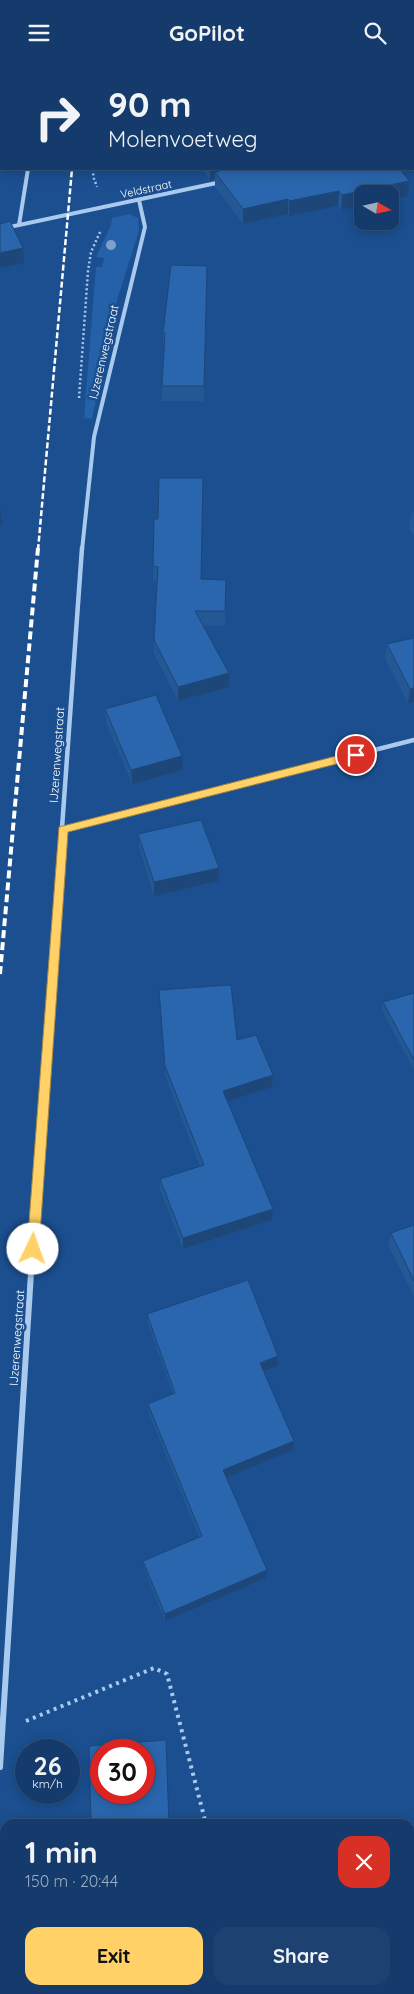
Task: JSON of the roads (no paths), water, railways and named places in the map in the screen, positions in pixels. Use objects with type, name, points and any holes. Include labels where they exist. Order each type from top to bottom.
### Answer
[{"type":"street","points":[[19,225],[28,170]]},
{"type":"street","name":"Veldstraat","points":[[0,229],[223,181]]},
{"type":"street","name":"IJzerenwegstraat","points":[[0,1767],[35,1210],[84,527],[93,447],[145,227],[139,200]]},
{"type":"street","points":[[63,829],[414,741]]},
{"type":"railway","points":[[38,550],[72,170]]},
{"type":"railway","points":[[0,974],[38,548]]}]
